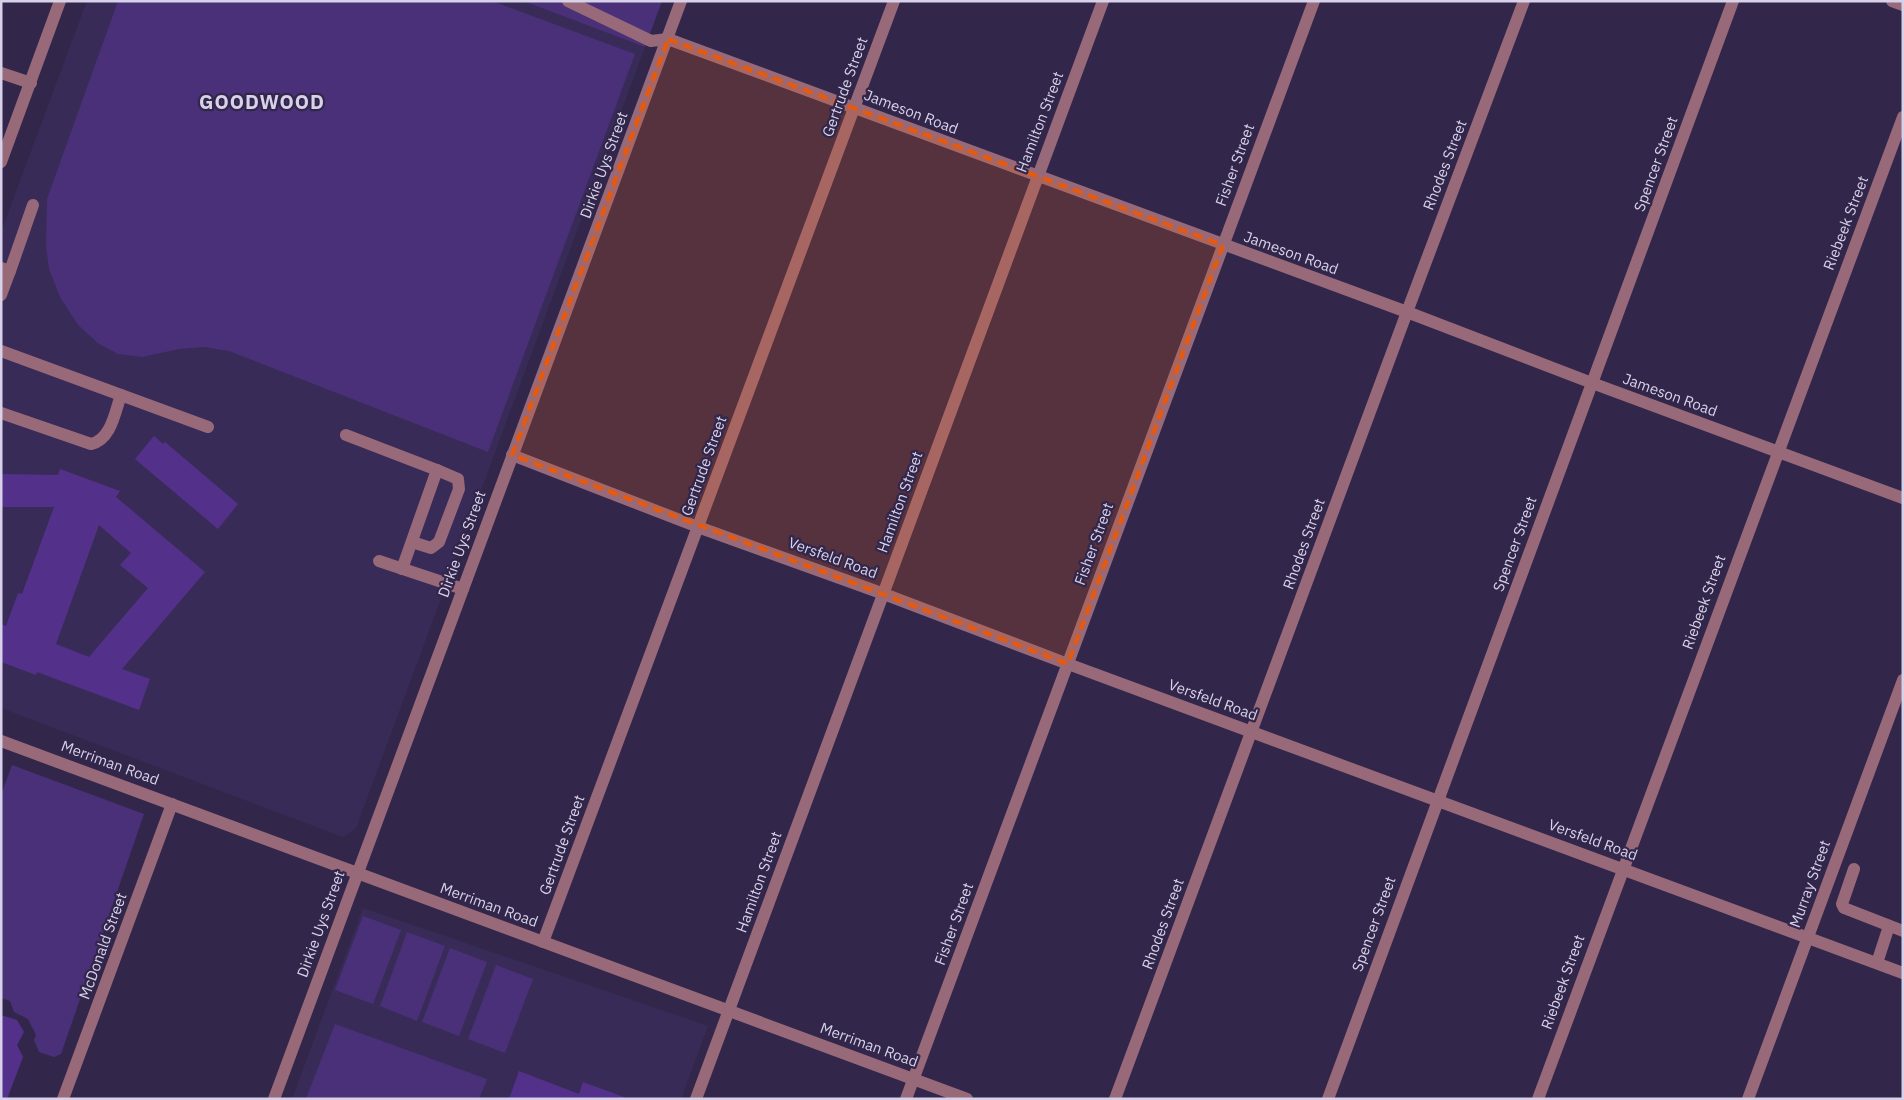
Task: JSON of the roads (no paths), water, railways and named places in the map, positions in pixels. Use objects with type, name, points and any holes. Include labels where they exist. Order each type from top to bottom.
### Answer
[{"type":"street","points":[[1,162],[60,1]]},
{"type":"street","name":"Jameson Road","points":[[568,1],[651,40],[668,39],[1407,312],[1592,383],[1903,498]]},
{"type":"street","name":"Dirkie Uys Street","points":[[274,1099],[681,1]]},
{"type":"street","name":"Gertrude Street","points":[[543,942],[894,1]]},
{"type":"street","name":"Hamilton Street","points":[[696,1099],[1103,1]]},
{"type":"street","name":"Fisher Street","points":[[906,1099],[1314,1]]},
{"type":"street","name":"Rhodes Street","points":[[1115,1099],[1524,1]]},
{"type":"street","name":"Spencer Street","points":[[1328,1099],[1733,1]]},
{"type":"street","points":[[1892,1],[1903,5]]},
{"type":"street","points":[[1,73],[31,83]]},
{"type":"street","name":"Riebeek Street","points":[[1538,1099],[1903,117]]},
{"type":"street","points":[[1,295],[5,269],[33,204]]},
{"type":"street","points":[[1,351],[208,427]]},
{"type":"street","points":[[1,413],[91,444],[100,441],[106,435],[121,395]]},
{"type":"street","points":[[346,435],[458,480],[459,489],[439,542],[431,548],[412,542]]},
{"type":"street","name":"Versfeld Road","points":[[512,455],[698,527],[884,594],[1903,973]]},
{"type":"street","points":[[402,568],[437,470]]},
{"type":"street","points":[[379,561],[463,589]]},
{"type":"street","name":"Murray Street","points":[[1748,1099],[1903,680]]},
{"type":"street","name":"Merriman Road","points":[[1,741],[966,1099]]},
{"type":"street","name":"McDonald Street","points":[[63,1099],[172,804]]},
{"type":"street","points":[[1854,868],[1842,904],[1844,908],[1903,931]]},
{"type":"street","points":[[1877,963],[1889,926]]},
{"type":"district","name":"GOODWOOD","points":[[262,102]]}]
